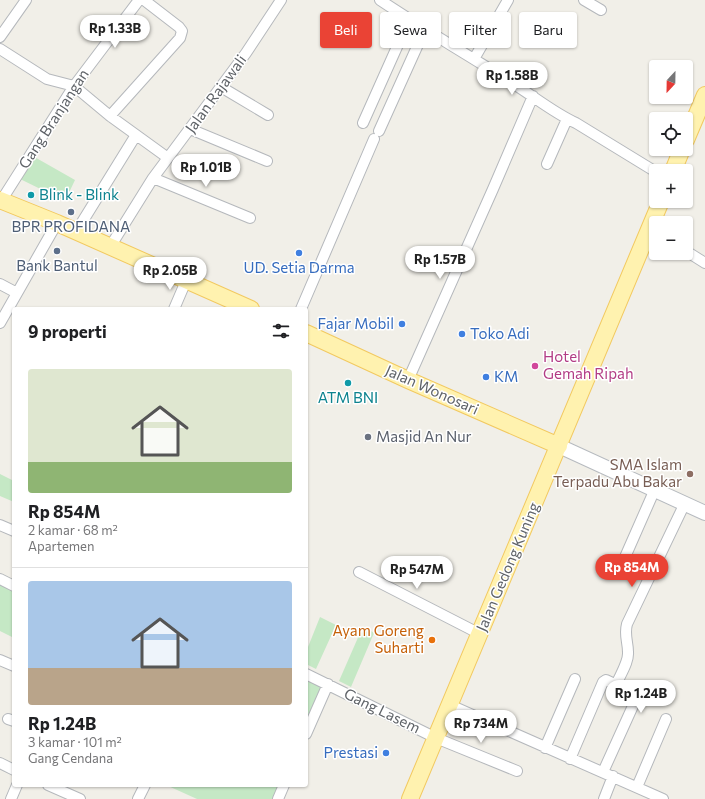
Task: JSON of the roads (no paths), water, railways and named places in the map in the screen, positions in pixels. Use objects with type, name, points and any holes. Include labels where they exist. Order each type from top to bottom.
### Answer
[{"type":"main road","points":[[693,129],[701,117],[705,95]]},
{"type":"main road","points":[[0,200],[57,223],[246,307]]},
{"type":"main road","name":"Jalan Gedong Kuning","points":[[410,799],[559,446],[649,239]]},
{"type":"main road","name":"Jalan Wonosari","points":[[308,334],[408,380],[559,446]]},
{"type":"main road","points":[[559,446],[705,513]]},
{"type":"street","points":[[0,38],[26,0]]},
{"type":"street","name":"Gang Branjangan","points":[[0,200],[74,86],[139,0]]},
{"type":"street","points":[[110,116],[180,38],[182,33],[182,30],[179,27],[144,0]]},
{"type":"street","name":"Jalan Rajawali","points":[[110,247],[153,178],[246,53],[282,0]]},
{"type":"street","points":[[474,59],[508,0]]},
{"type":"street","points":[[584,0],[600,10]]},
{"type":"street","points":[[383,1],[398,12]]},
{"type":"street","points":[[441,39],[567,119],[649,168]]},
{"type":"street","points":[[363,123],[396,48]]},
{"type":"street","points":[[303,307],[376,135],[416,48]]},
{"type":"street","points":[[0,49],[47,79],[74,86],[110,116],[168,158]]},
{"type":"street","points":[[220,87],[268,115]]},
{"type":"street","points":[[408,380],[533,96]]},
{"type":"street","points":[[547,164],[567,119]]},
{"type":"street","points":[[190,129],[267,161]]},
{"type":"street","points":[[76,232],[136,135]]},
{"type":"street","points":[[153,178],[250,218]]},
{"type":"street","points":[[0,323],[57,223]]},
{"type":"street","points":[[693,255],[705,263]]},
{"type":"street","points":[[175,307],[186,281]]},
{"type":"street","points":[[0,284],[17,293]]},
{"type":"street","points":[[622,564],[655,489]]},
{"type":"street","points":[[616,685],[629,653],[625,638],[627,624],[685,503]]},
{"type":"street","points":[[0,525],[12,530]]},
{"type":"street","points":[[359,572],[480,634]]},
{"type":"street","points":[[0,579],[12,585]]},
{"type":"street","points":[[0,660],[12,665]]},
{"type":"street","name":"Gang Lasem","points":[[308,675],[436,738],[518,771]]},
{"type":"street","points":[[545,748],[575,679]]},
{"type":"street","points":[[570,759],[603,682],[606,680],[636,694],[637,697],[603,772]]},
{"type":"street","points":[[308,729],[328,684]]},
{"type":"street","points":[[450,705],[663,799]]},
{"type":"street","points":[[637,787],[666,719]]},
{"type":"street","points":[[0,764],[12,769]]},
{"type":"street","points":[[604,799],[613,776]]},
{"type":"street","points":[[11,799],[16,787]]},
{"type":"street","points":[[53,787],[80,799]]},
{"type":"street","points":[[142,798],[145,787]]},
{"type":"street","points":[[278,799],[283,787]]},
{"type":"place","name":"Blink - Blink","points":[[31,195]]},
{"type":"place","name":"BPR PROFIDANA","points":[[71,212]]},
{"type":"place","name":"Bank Bantul","points":[[57,251]]},
{"type":"place","name":"UD. Setia Darma","points":[[299,253]]},
{"type":"place","name":"Fajar Mobil","points":[[402,324]]},
{"type":"place","name":"Toko Adi","points":[[462,334]]},
{"type":"place","name":"Hotel Gemah Ripah","points":[[535,366]]},
{"type":"place","name":"KM","points":[[486,377]]},
{"type":"place","name":"ATM BNI","points":[[348,383]]},
{"type":"place","name":"Masjid An Nur","points":[[368,437]]},
{"type":"place","name":"SMA Islam Terpadu Abu Bakar","points":[[690,474]]},
{"type":"place","name":"Ayam Goreng Suharti","points":[[432,640]]},
{"type":"place","name":"Prestasi","points":[[386,753]]}]
